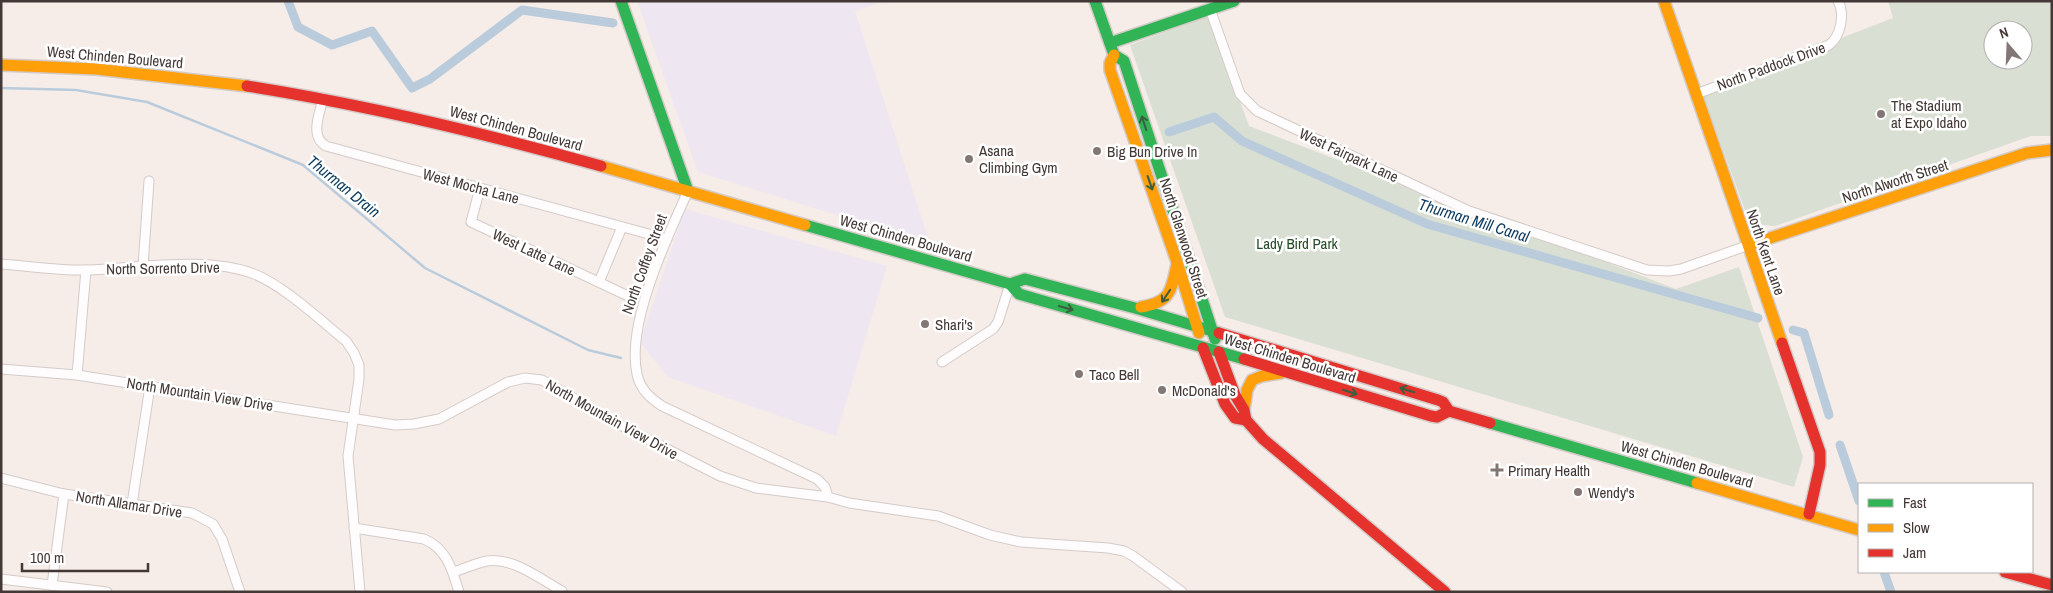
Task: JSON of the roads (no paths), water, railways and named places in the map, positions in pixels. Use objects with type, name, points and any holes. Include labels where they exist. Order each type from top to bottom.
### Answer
[{"type":"main road","points":[[621,1],[688,192]]},
{"type":"main road","name":"North Glenwood Street","points":[[1095,1],[1114,55],[1124,61],[1219,352],[1235,396],[1245,415],[1263,439],[1287,461],[1445,592]]},
{"type":"main road","points":[[1110,43],[1234,1]]},
{"type":"main road","name":"North Kent Lane","points":[[1664,1],[1820,452],[1820,465],[1808,514]]},
{"type":"main road","name":"North Glenwood Street","points":[[1114,55],[1110,62],[1110,70],[1177,262],[1203,348],[1226,404],[1235,418],[1245,415]]},
{"type":"main road","name":"West Chinden Boulevard","points":[[1,65],[86,68],[158,75],[323,98],[512,141],[1010,284],[1019,294],[1290,372],[1368,398],[1434,417],[1449,411],[1858,530]]},
{"type":"main road","name":"North Alworth Street","points":[[1749,245],[2027,153],[2052,150]]},
{"type":"main road","points":[[1135,308],[1159,305],[1166,299],[1172,287],[1177,262]]},
{"type":"main road","name":"West Chinden Boulevard","points":[[1010,284],[1025,279],[1135,308],[1438,400],[1443,402],[1449,411]]},
{"type":"main road","points":[[1245,415],[1245,391],[1250,380],[1257,376],[1290,372]]},
{"type":"main road","points":[[2010,573],[2052,585]]},
{"type":"street","name":"North Paddock Drive","points":[[1696,94],[1829,45],[1837,37],[1843,13],[1838,1]]},
{"type":"street","name":"West Fairpark Lane","points":[[1210,9],[1240,94],[1257,111],[1469,211],[1648,270],[1669,271],[1681,269],[1749,245]]},
{"type":"street","name":"West Mocha Lane","points":[[323,98],[316,133],[319,141],[326,146],[667,239]]},
{"type":"street","points":[[143,266],[149,181]]},
{"type":"street","name":"West Latte Lane","points":[[480,188],[471,222],[628,296]]},
{"type":"street","name":"North Coffey Street","points":[[688,192],[667,239],[644,302],[636,338],[637,375],[645,392],[662,406],[817,479],[825,487],[828,497]]},
{"type":"street","points":[[598,282],[622,227]]},
{"type":"street","name":"North Sorrento Drive","points":[[1,264],[86,270],[143,266],[229,267],[254,274],[275,286],[346,341],[359,365],[359,379],[348,456],[360,592]]},
{"type":"street","points":[[77,375],[86,270]]},
{"type":"street","points":[[942,362],[993,329],[998,322],[1010,284]]},
{"type":"street","name":"North Mountain View Drive","points":[[1,369],[77,375],[395,424],[414,424],[439,419],[508,382],[525,378],[542,380],[622,426],[720,476],[756,488],[828,497],[848,503],[938,516],[990,535],[1020,542],[1108,548],[1133,556],[1182,592]]},
{"type":"street","points":[[132,504],[150,386]]},
{"type":"street","name":"North Allamar Drive","points":[[1,478],[64,494],[192,513],[213,524],[222,539],[240,592]]},
{"type":"street","points":[[52,585],[64,494]]},
{"type":"street","points":[[354,528],[424,539],[432,543],[445,554],[459,592]]},
{"type":"street","points":[[453,572],[486,561],[501,560],[562,591]]},
{"type":"street","points":[[1,579],[107,592]]},
{"type":"waterway","name":"Thurman Mill Canal","points":[[288,1],[298,27],[332,45],[372,31],[412,88],[430,79],[522,10],[613,23]]},
{"type":"waterway","name":"Thurman Drain","points":[[1,88],[76,90],[147,102],[303,165],[425,268],[588,350],[621,358]]},
{"type":"waterway","name":"Thurman Mill Canal","points":[[1169,132],[1214,117],[1242,141],[1427,224],[1758,318]]},
{"type":"waterway","name":"Thurman Mill Canal","points":[[1793,330],[1804,333],[1829,415]]},
{"type":"waterway","name":"Thurman Mill Canal","points":[[1840,445],[1858,498]]},
{"type":"waterway","name":"Thurman Mill Canal","points":[[1884,573],[1891,592]]},
{"type":"place","name":"The Stadium at Expo Idaho","points":[[1881,114]]},
{"type":"place","name":"Big Bun Drive In","points":[[1097,151]]},
{"type":"place","name":"Asana Climbing Gym","points":[[969,159]]},
{"type":"place","name":"Shari's","points":[[925,324]]},
{"type":"place","name":"Taco Bell","points":[[1079,374]]},
{"type":"place","name":"McDonald's","points":[[1162,390]]},
{"type":"place","name":"Primary Health","points":[[1497,470]]},
{"type":"place","name":"Wendy's","points":[[1578,492]]},
{"type":"park label","name":"Lady Bird Park","points":[[1297,243]]}]
